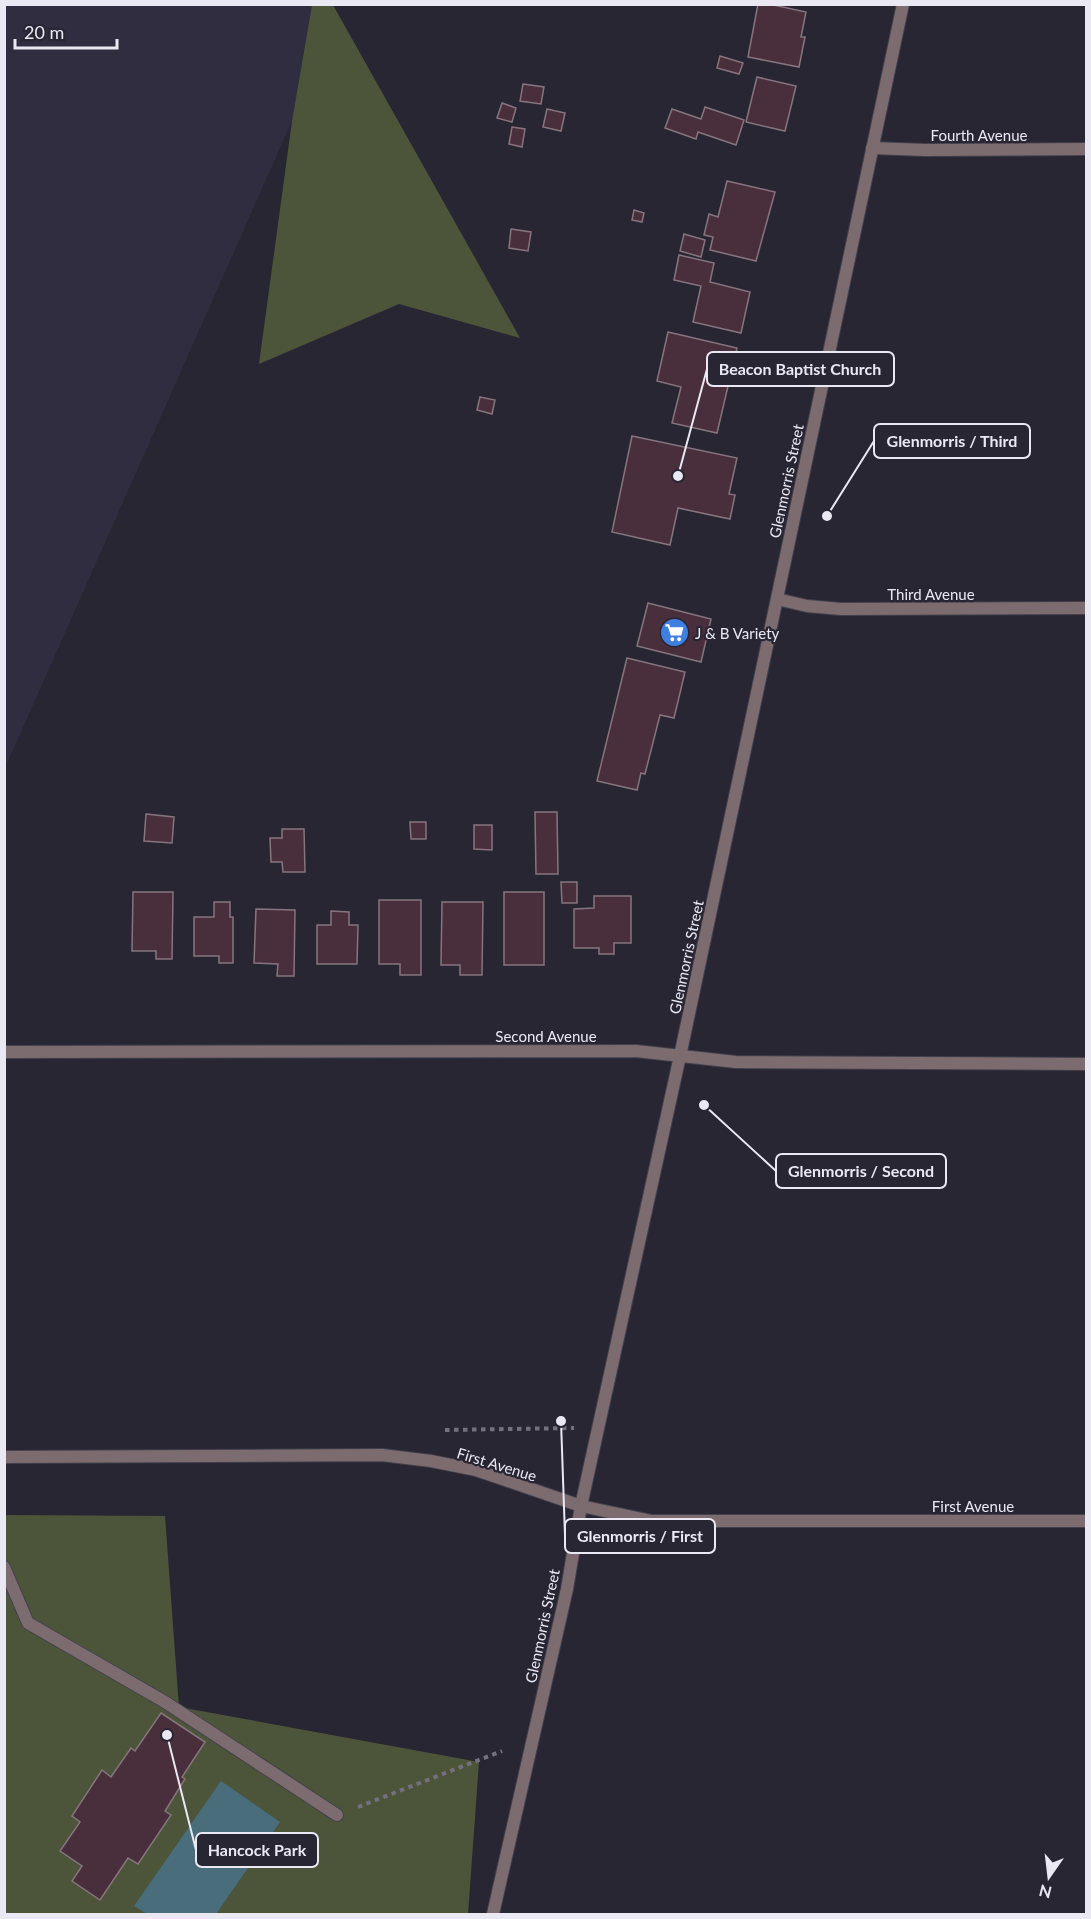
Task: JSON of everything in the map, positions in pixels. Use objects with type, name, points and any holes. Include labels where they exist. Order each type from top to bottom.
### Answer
[{"type":"street","name":"Glenmorris Street","points":[[493,1914],[567,1588],[581,1506],[680,1056],[903,4]]},
{"type":"street","name":"Fourth Avenue","points":[[872,148],[1086,149]]},
{"type":"street","name":"Third Avenue","points":[[777,599],[807,606],[841,609],[1086,608]]},
{"type":"street","name":"Second Avenue","points":[[4,1052],[636,1051],[736,1062],[1086,1064]]},
{"type":"street","name":"First Avenue","points":[[4,1457],[382,1455],[476,1470],[581,1506],[652,1521],[1086,1521]]},
{"type":"street","points":[[4,1567],[28,1623],[165,1702],[337,1815]]},
{"type":"path","points":[[445,1430],[574,1428]]},
{"type":"path","points":[[337,1815],[502,1751]]},
{"type":"shaded area","points":[[5,5],[312,5],[292,121],[5,768]]},
{"type":"green space","points":[[312,5],[333,5],[520,338],[399,304],[259,364],[292,121]]},
{"type":"green space","points":[[5,1515],[165,1516],[179,1707],[479,1762],[468,1914],[5,1914]]},
{"type":"water","points":[[221,1781],[280,1822],[216,1914],[147,1914],[134,1906]]},
{"type":"building","points":[[758,4],[769,4],[806,12],[801,37],[805,37],[799,67],[748,57]]},
{"type":"building","points":[[720,56],[743,63],[739,74],[717,68]]},
{"type":"building","points":[[757,77],[796,86],[785,131],[746,122]]},
{"type":"building","points":[[523,84],[544,87],[541,104],[520,101]]},
{"type":"building","points":[[502,103],[516,108],[512,122],[497,118]]},
{"type":"building","points":[[705,107],[744,120],[736,145],[698,132],[696,139],[665,128],[672,109],[701,119]]},
{"type":"building","points":[[547,109],[565,113],[561,131],[543,127]]},
{"type":"building","points":[[512,127],[525,129],[522,147],[509,144]]},
{"type":"building","points":[[727,181],[775,192],[756,261],[710,250],[713,237],[704,235],[709,214],[718,217]]},
{"type":"building","points":[[634,210],[644,213],[642,222],[632,220]]},
{"type":"building","points":[[511,229],[531,232],[528,251],[509,248]]},
{"type":"building","points":[[684,234],[705,240],[701,257],[680,251]]},
{"type":"building","points":[[679,255],[714,263],[710,282],[750,292],[741,333],[693,322],[701,286],[674,280]]},
{"type":"building","points":[[668,332],[737,348],[717,433],[672,423],[681,387],[657,381]]},
{"type":"building","points":[[480,397],[495,400],[492,414],[477,410]]},
{"type":"building","points":[[632,436],[737,458],[729,494],[735,495],[730,519],[678,508],[670,545],[612,532]]},
{"type":"building","name":"J & B Variety","points":[[648,603],[711,619],[701,662],[637,646]]},
{"type":"building","points":[[627,658],[685,672],[674,718],[660,715],[645,774],[641,773],[637,790],[597,781]]},
{"type":"building","points":[[535,812],[557,812],[558,874],[536,874]]},
{"type":"building","points":[[146,814],[174,817],[172,843],[144,841]]},
{"type":"building","points":[[410,822],[426,822],[426,839],[411,839]]},
{"type":"building","points":[[474,825],[492,825],[492,850],[474,849]]},
{"type":"building","points":[[282,829],[304,829],[305,872],[283,872],[282,862],[271,862],[270,838],[282,838]]},
{"type":"building","points":[[561,882],[577,882],[577,903],[562,903]]},
{"type":"building","points":[[133,892],[173,892],[172,959],[156,959],[156,951],[132,951]]},
{"type":"building","points":[[504,892],[544,892],[544,965],[504,965]]},
{"type":"building","points":[[594,896],[631,896],[631,943],[614,943],[614,954],[599,954],[599,948],[574,948],[574,909],[594,908]]},
{"type":"building","points":[[379,900],[421,900],[421,975],[400,975],[400,964],[379,964]]},
{"type":"building","points":[[214,902],[230,902],[230,917],[233,917],[233,963],[219,963],[219,956],[194,956],[194,917],[214,917]]},
{"type":"building","points":[[442,902],[483,902],[482,975],[460,975],[460,965],[441,965]]},
{"type":"building","points":[[256,909],[295,910],[294,976],[277,976],[278,964],[254,963]]},
{"type":"building","points":[[331,911],[349,912],[349,925],[358,925],[357,964],[317,964],[317,925],[331,925]]},
{"type":"building","points":[[161,1713],[205,1742],[182,1777],[185,1779],[165,1811],[171,1815],[138,1864],[128,1858],[100,1900],[72,1881],[82,1866],[60,1851],[80,1822],[72,1816],[102,1770],[111,1777],[131,1748],[135,1751]]},
{"type":"place","name":"Beacon Baptist Church","points":[[678,476]]},
{"type":"place","name":"Glenmorris / Third","points":[[827,516]]},
{"type":"place","name":"J & B Variety","points":[[674,633]]},
{"type":"place","name":"Glenmorris / Second","points":[[704,1105]]},
{"type":"place","name":"Glenmorris / First","points":[[561,1421]]},
{"type":"place","name":"Hancock Park","points":[[167,1735]]}]
